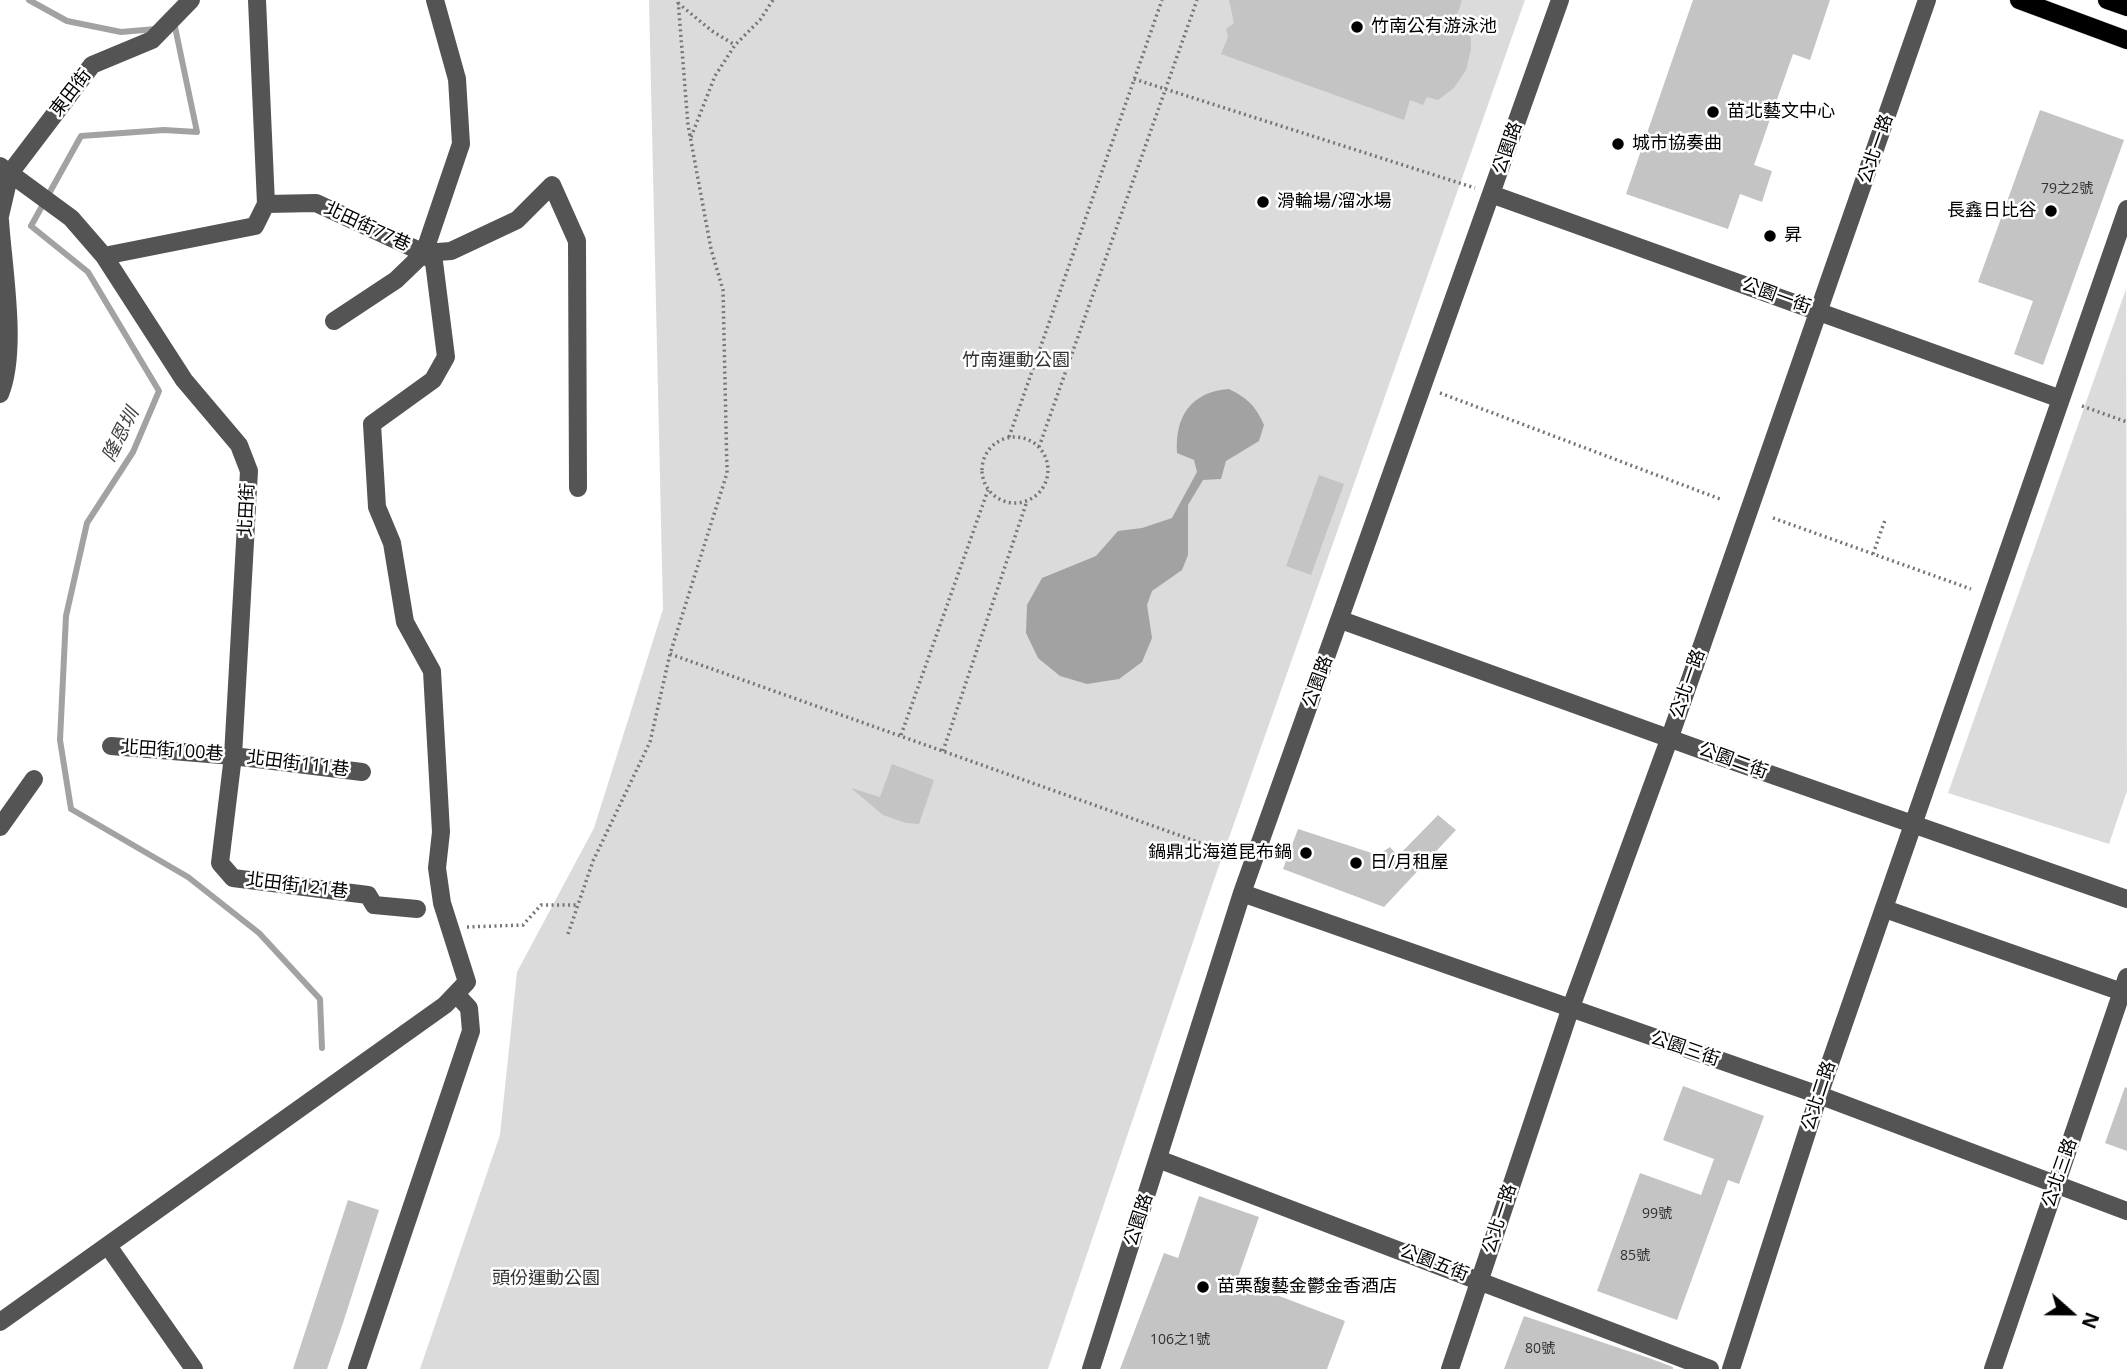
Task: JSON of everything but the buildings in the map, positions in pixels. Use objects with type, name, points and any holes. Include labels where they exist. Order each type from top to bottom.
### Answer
[{"type":"main road","points":[[2019,0],[2065,8],[2127,40]]},
{"type":"main road","points":[[2107,0],[2127,7]]},
{"type":"street","name":"東田街","points":[[5,169],[92,65],[152,40],[191,0]]},
{"type":"street","points":[[104,256],[255,226],[266,204],[257,0]]},
{"type":"street","name":"北田街77巷","points":[[266,204],[316,203],[424,253],[461,144],[457,79],[435,0]]},
{"type":"street","name":"公園路","points":[[1091,1369],[1242,892],[1560,0]]},
{"type":"street","name":"公北一路","points":[[1450,1369],[1570,1010],[1670,737],[1927,0]]},
{"type":"street","points":[[0,394],[5,382],[9,354],[0,218],[5,169]]},
{"type":"street","name":"北田街","points":[[5,169],[71,218],[104,256],[184,380],[239,445],[249,471],[233,756],[220,863]]},
{"type":"street","points":[[334,321],[396,280],[424,253],[451,251],[517,220],[552,185],[577,241],[578,488]]},
{"type":"street","name":"公園一街","points":[[1491,194],[2061,399]]},
{"type":"street","name":"公北二路","points":[[1731,1369],[1819,1095],[2127,209]]},
{"type":"street","points":[[0,1322],[445,1005],[467,982],[442,903],[437,868],[442,832],[432,671],[405,622],[392,543],[377,507],[372,424],[433,380],[446,357],[434,262],[424,253]]},
{"type":"street","name":"公園二街","points":[[1340,620],[2127,899]]},
{"type":"street","name":"北田街100巷","points":[[111,746],[233,756]]},
{"type":"street","name":"北田街111巷","points":[[233,756],[362,772]]},
{"type":"street","points":[[0,827],[34,779]]},
{"type":"street","name":"北田街121巷","points":[[220,863],[233,878],[368,895],[374,905],[417,909]]},
{"type":"street","name":"公園三街","points":[[1242,892],[1570,1010],[1819,1095],[2127,1211]]},
{"type":"street","points":[[1885,909],[2125,985]]},
{"type":"street","name":"公北三路","points":[[1993,1369],[2125,985]]},
{"type":"street","points":[[356,1369],[471,1031],[468,1007],[456,994]]},
{"type":"street","name":"公園五街","points":[[1158,1159],[1710,1369]]},
{"type":"street","points":[[108,1246],[194,1369]]},
{"type":"path","points":[[691,139],[715,76],[735,45],[760,20],[773,0]]},
{"type":"path","points":[[1009,437],[1162,0]]},
{"type":"path","points":[[1040,447],[1197,0]]},
{"type":"path","points":[[678,1],[712,31],[735,45]]},
{"type":"path","points":[[568,934],[593,861],[650,742],[670,654],[727,473],[723,290],[712,249],[691,139],[678,1]]},
{"type":"path","points":[[1134,79],[1491,194]]},
{"type":"path","points":[[1423,386],[1720,499]]},
{"type":"path","points":[[2082,406],[2127,422]]},
{"type":"path","points":[[1021,437],[1040,447],[1048,467],[1047,477],[1036,496],[1027,501],[1006,503],[988,490],[981,468],[984,457],[999,440],[1021,437]]},
{"type":"path","points":[[901,736],[988,490]]},
{"type":"path","points":[[943,751],[1027,501]]},
{"type":"path","points":[[1773,518],[1971,589]]},
{"type":"path","points":[[1873,554],[1885,520]]},
{"type":"path","points":[[670,654],[1215,848]]},
{"type":"path","points":[[450,928],[523,925],[541,905],[578,905]]},
{"type":"green space","name":"竹南運動公園","points":[[649,0],[1525,0],[1214,880],[1048,1369],[420,1369],[500,1135],[517,972],[594,828],[663,609]]},
{"type":"green space","points":[[2126,289],[2127,791],[2109,844],[1948,793]]},
{"type":"shaded area","points":[[1229,389],[1246,399],[1258,413],[1264,425],[1259,441],[1226,461],[1221,479],[1203,480],[1188,505],[1188,555],[1182,570],[1152,591],[1147,605],[1152,638],[1142,662],[1119,679],[1087,684],[1060,676],[1038,658],[1026,633],[1027,605],[1042,578],[1096,556],[1118,531],[1142,528],[1172,518],[1197,472],[1194,460],[1177,453],[1179,428],[1183,417],[1195,401],[1216,391]]},
{"type":"waterway","name":"隆恩圳","points":[[29,0],[67,21],[121,32],[156,29]]},
{"type":"waterway","name":"隆恩圳","points":[[171,28],[175,27],[197,132],[164,130],[81,136],[31,226],[88,272],[159,391],[133,452],[87,523],[66,616],[60,740],[71,809],[188,877],[259,933],[320,999],[322,1048]]},
{"type":"place","name":"竹南公有游泳池","points":[[1357,27]]},
{"type":"place","name":"苗北藝文中心","points":[[1713,112]]},
{"type":"place","name":"城市協奏曲","points":[[1618,144]]},
{"type":"place","name":"滑輪場/溜冰場","points":[[1263,202]]},
{"type":"place","name":"長鑫日比谷","points":[[2051,211]]},
{"type":"place","name":"昇","points":[[1770,236]]},
{"type":"place","name":"鍋鼎北海道昆布鍋","points":[[1306,853]]},
{"type":"place","name":"日/月租屋","points":[[1356,863]]},
{"type":"place","name":"苗栗馥藝金鬱金香酒店","points":[[1203,1287]]},
{"type":"park label","name":"頭份運動公園","points":[[546,1279]]}]
